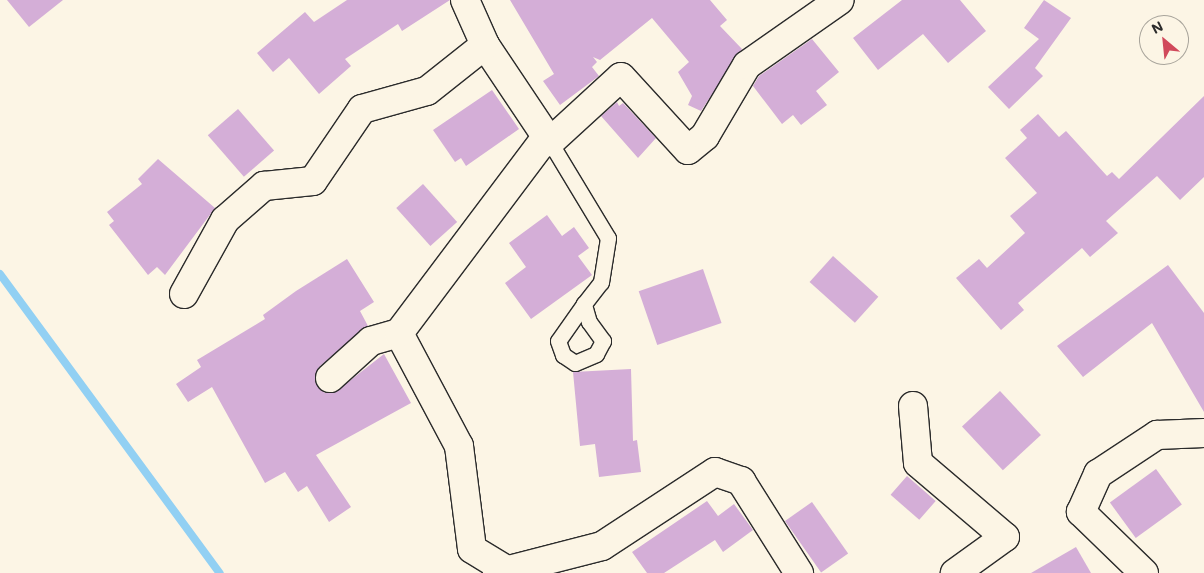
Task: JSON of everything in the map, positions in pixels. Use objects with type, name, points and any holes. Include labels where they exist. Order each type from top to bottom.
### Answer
[{"type":"street","points":[[330,378],[371,341],[400,333],[548,139],[621,77],[688,150],[705,136],[747,65],[840,0]]},
{"type":"street","points":[[468,2],[485,45],[548,139]]},
{"type":"street","points":[[184,294],[226,220],[264,186],[313,181],[362,109],[426,91],[485,45]]},
{"type":"street","points":[[400,333],[459,446],[472,549],[503,572],[602,546],[715,472],[741,481],[799,573]]},
{"type":"street","points":[[913,406],[918,463],[1005,537],[955,573]]},
{"type":"street","points":[[1144,573],[1081,512],[1098,474],[1157,435],[1204,433]]},
{"type":"lane","points":[[548,139],[608,238],[601,282],[584,304]]},
{"type":"building","points":[[7,0],[63,0],[29,27]]},
{"type":"building","points":[[347,0],[450,0],[402,31],[398,24],[345,59],[351,66],[319,94],[289,58],[273,72],[257,53],[305,12],[314,22]]},
{"type":"building","points":[[510,0],[710,0],[727,20],[720,26],[742,49],[701,111],[688,105],[692,96],[678,72],[689,62],[652,18],[600,60],[593,57],[597,62],[592,67],[599,76],[560,105],[543,81],[554,74]]},
{"type":"building","points":[[902,0],[960,0],[986,31],[948,63],[923,34],[878,70],[853,38]]},
{"type":"building","points":[[1044,0],[1071,18],[1035,68],[1043,76],[1009,109],[988,87],[1039,39],[1024,28]]},
{"type":"building","points":[[812,39],[839,72],[816,91],[827,105],[801,125],[793,115],[782,124],[753,86],[759,76]]},
{"type":"building","points":[[492,90],[519,129],[466,166],[461,158],[455,162],[433,130]]},
{"type":"building","points":[[1204,96],[1204,177],[1180,200],[1157,176],[1106,221],[1118,233],[1090,257],[1082,248],[1018,303],[1024,310],[1001,330],[956,278],[979,259],[987,268],[1025,233],[1010,216],[1037,193],[1005,158],[1027,138],[1020,130],[1038,114],[1059,137],[1066,131],[1107,176],[1112,172],[1119,179]]},
{"type":"building","points":[[617,102],[619,106],[623,103],[656,138],[638,158],[601,116]]},
{"type":"building","points":[[238,109],[274,151],[244,177],[208,135]]},
{"type":"building","points":[[158,159],[215,208],[165,275],[157,267],[148,275],[109,225],[114,221],[107,212],[142,184],[138,179]]},
{"type":"building","points":[[423,184],[457,222],[430,246],[396,208]]},
{"type":"building","points":[[547,215],[562,236],[574,227],[589,248],[578,256],[592,275],[531,319],[505,283],[526,267],[509,243]]},
{"type":"building","points":[[833,256],[878,297],[855,323],[810,282]]},
{"type":"building","points":[[347,259],[374,302],[360,311],[368,326],[320,366],[315,382],[325,393],[334,393],[384,354],[411,403],[316,455],[351,507],[329,522],[307,486],[298,492],[285,472],[265,483],[212,387],[188,402],[176,384],[201,367],[197,360],[265,319],[263,315],[296,291]]},
{"type":"building","points":[[1168,265],[1204,313],[1204,412],[1152,323],[1083,377],[1057,346]]},
{"type":"building","points":[[703,269],[722,323],[657,345],[639,291]]},
{"type":"building","points":[[631,369],[633,441],[637,440],[641,472],[599,477],[595,444],[580,446],[573,372]]},
{"type":"building","points":[[1000,391],[1041,435],[1003,470],[962,426]]},
{"type":"building","points":[[1156,469],[1182,505],[1136,538],[1110,503]]},
{"type":"building","points":[[907,476],[936,501],[919,520],[891,495]]},
{"type":"building","points":[[707,501],[718,516],[734,504],[753,530],[723,552],[715,540],[664,573],[647,573],[632,552]]},
{"type":"building","points":[[812,502],[848,554],[821,573],[785,521]]},
{"type":"building","points":[[1076,547],[1091,573],[1031,573]]},
{"type":"waterway","points":[[0,274],[220,573]]}]
